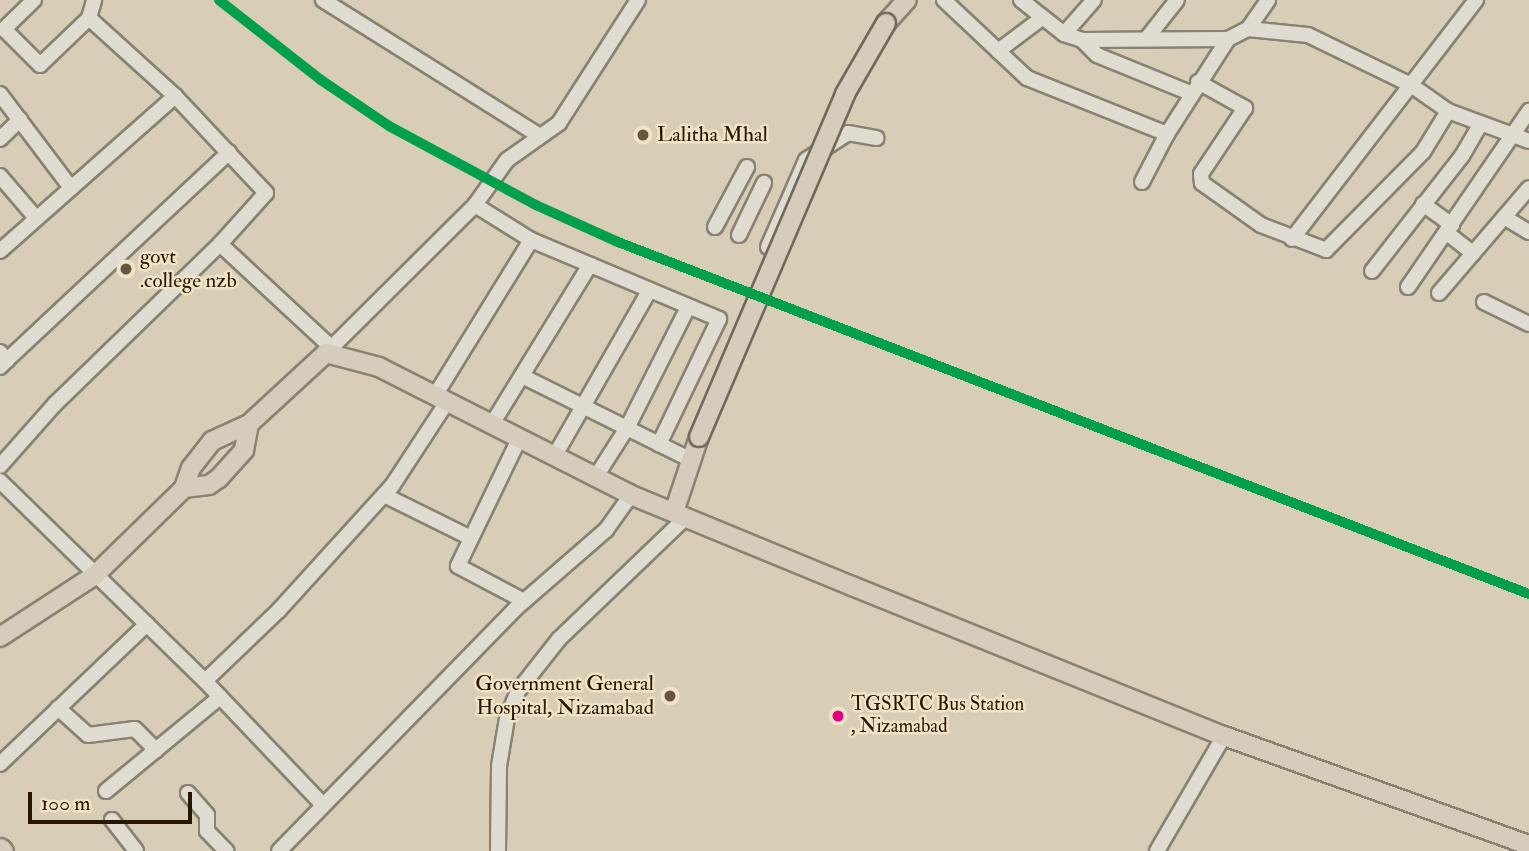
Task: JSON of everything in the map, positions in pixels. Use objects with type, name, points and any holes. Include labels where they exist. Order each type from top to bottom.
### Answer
[{"type":"main road","points":[[680,514],[691,460],[699,437],[845,94],[886,23],[907,0]]},
{"type":"main road","points":[[0,637],[95,575],[184,488],[191,468],[212,441],[249,424],[329,351],[379,368],[442,398],[631,495],[1224,736],[1529,845]]},
{"type":"main road","points":[[184,488],[209,485],[219,478],[244,450],[249,424]]},
{"type":"street","points":[[34,0],[2,31],[40,65],[89,18],[94,0]]},
{"type":"street","points":[[323,0],[540,136]]},
{"type":"street","points":[[220,244],[329,351],[475,205],[507,160],[559,123],[638,0]]},
{"type":"street","points":[[944,0],[1027,78],[1167,134]]},
{"type":"street","points":[[1021,0],[1064,34],[1082,40],[1228,39],[1248,29],[1268,0]]},
{"type":"street","points":[[1064,34],[1094,0]]},
{"type":"street","points":[[1147,38],[1177,0]]},
{"type":"street","points":[[1292,239],[1476,0]]},
{"type":"street","points":[[0,466],[55,404],[266,196],[229,152],[175,96],[89,18]]},
{"type":"street","points":[[999,51],[1042,18]]},
{"type":"street","points":[[1248,29],[1308,35],[1411,85],[1448,111],[1479,126],[1522,139]]},
{"type":"street","points":[[1142,182],[1194,87],[1228,39]]},
{"type":"street","points":[[1082,40],[1097,55],[1194,87],[1245,108],[1202,174],[1202,183],[1232,207],[1292,239],[1319,249],[1331,248],[1423,152],[1448,111]]},
{"type":"street","points":[[0,94],[71,188]]},
{"type":"street","points":[[0,251],[175,96]]},
{"type":"street","points":[[1408,287],[1450,229],[1522,139],[1529,111]]},
{"type":"street","points":[[0,139],[20,120]]},
{"type":"street","points":[[1372,271],[1462,156],[1479,126]]},
{"type":"street","points":[[768,247],[806,160],[848,133],[877,138]]},
{"type":"street","points":[[2,360],[229,152]]},
{"type":"street","points":[[715,227],[747,167]]},
{"type":"street","points":[[0,176],[36,218]]},
{"type":"street","points":[[739,235],[764,183]]},
{"type":"street","points":[[1439,293],[1529,188]]},
{"type":"street","points":[[1423,204],[1473,253]]},
{"type":"street","points":[[475,205],[531,240],[719,319],[659,444]]},
{"type":"street","points":[[1504,217],[1529,232]]},
{"type":"street","points":[[205,681],[279,610],[384,495],[531,240]]},
{"type":"street","points":[[492,424],[590,265]]},
{"type":"street","points":[[554,457],[649,291]]},
{"type":"street","points":[[1484,302],[1529,324]]},
{"type":"street","points":[[595,478],[627,428],[688,307]]},
{"type":"street","points":[[522,376],[691,460]]},
{"type":"street","points":[[519,439],[458,566],[524,601]]},
{"type":"street","points":[[0,481],[205,681],[323,806]]},
{"type":"street","points":[[384,495],[471,538]]},
{"type":"street","points":[[279,851],[524,601],[606,530],[631,495]]},
{"type":"street","points":[[498,851],[499,766],[507,718],[518,691],[559,639],[680,514]]},
{"type":"street","points":[[0,764],[147,624]]},
{"type":"street","points":[[107,791],[220,697]]},
{"type":"street","points":[[58,708],[88,735],[135,729],[156,750]]},
{"type":"street","points":[[1157,851],[1224,736]]},
{"type":"street","points":[[188,793],[207,815],[207,831],[226,851]]},
{"type":"street","points":[[112,820],[136,851]]},
{"type":"transit line","points":[[219,0],[321,80],[389,126],[536,205],[618,242],[1529,594]]},
{"type":"place","name":"Lalitha Mhal","points":[[643,135]]},
{"type":"place","name":"govt .college nzb","points":[[126,269]]},
{"type":"place","name":"Government General Hospital, Nizamabad","points":[[670,696]]},
{"type":"place","name":"TGSRTC Bus Station , Nizamabad","points":[[838,716]]}]
